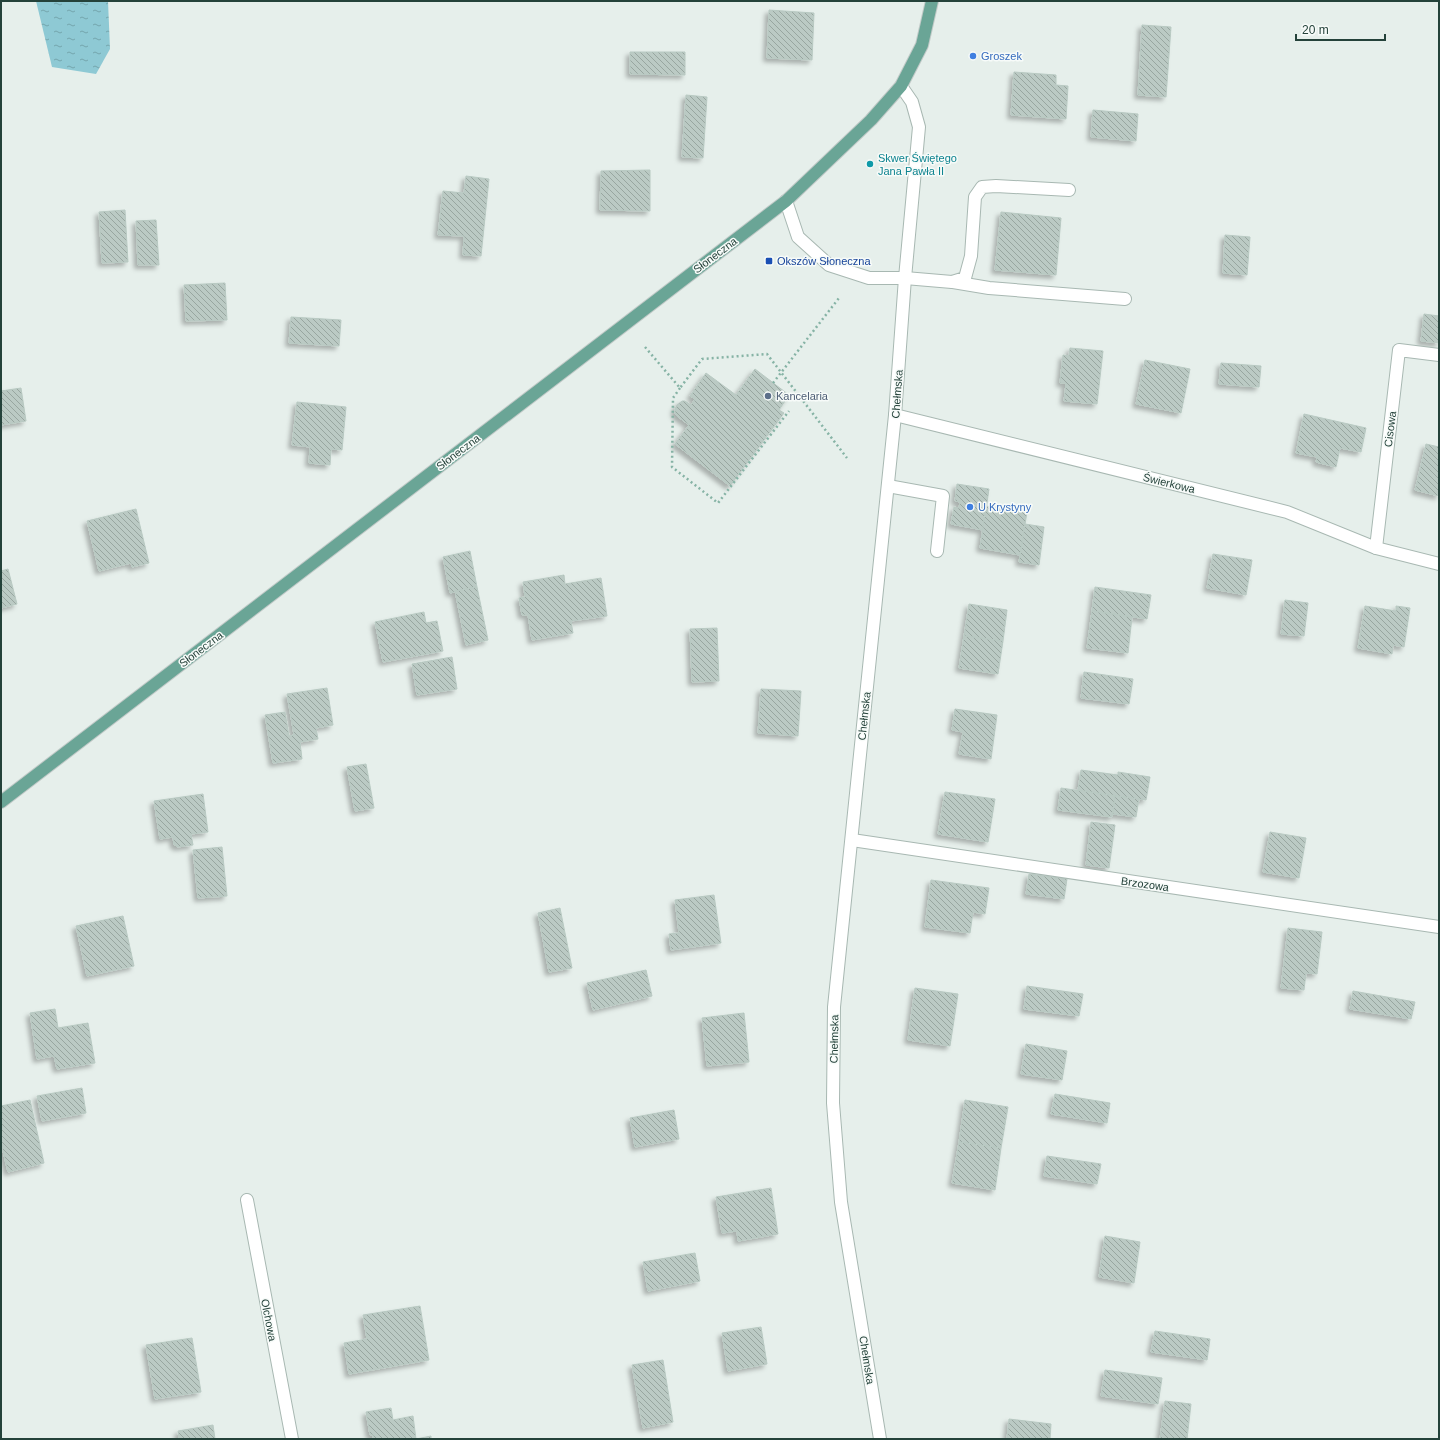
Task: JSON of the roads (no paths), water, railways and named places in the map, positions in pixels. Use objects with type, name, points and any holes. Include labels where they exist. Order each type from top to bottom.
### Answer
[{"type":"main road","points":[[901,86],[922,45],[932,1]]},
{"type":"main road","name":"Słoneczna","points":[[1,802],[786,201],[871,120],[901,86]]},
{"type":"street","name":"Chełmska","points":[[880,1439],[841,1202],[833,1103],[834,1007],[895,415],[918,127],[912,102],[901,86]]},
{"type":"street","points":[[952,282],[964,278],[971,256],[975,197],[982,187],[996,186],[1069,190]]},
{"type":"street","points":[[786,201],[798,237],[829,265],[869,278],[905,278],[952,282],[989,288],[1125,299]]},
{"type":"street","name":"Cisowa","points":[[1376,548],[1399,350],[1439,355]]},
{"type":"street","name":"Świerkowa","points":[[895,415],[1287,512],[1376,548],[1439,564]]},
{"type":"street","points":[[888,486],[942,496],[937,551]]},
{"type":"street","name":"Brzozowa","points":[[852,840],[1439,927]]},
{"type":"street","name":"Olchowa","points":[[247,1200],[292,1439]]},
{"type":"water","points":[[36,1],[108,1],[110,49],[96,74],[52,67]]},
{"type":"place","name":"Groszek","points":[[973,56]]},
{"type":"place","name":"Skwer Świętego Jana Pawła II","points":[[870,164]]},
{"type":"place","name":"Okszów Słoneczna","points":[[769,261]]},
{"type":"place","name":"Kancelaria","points":[[768,396]]},
{"type":"place","name":"U Krystyny","points":[[970,507]]}]
